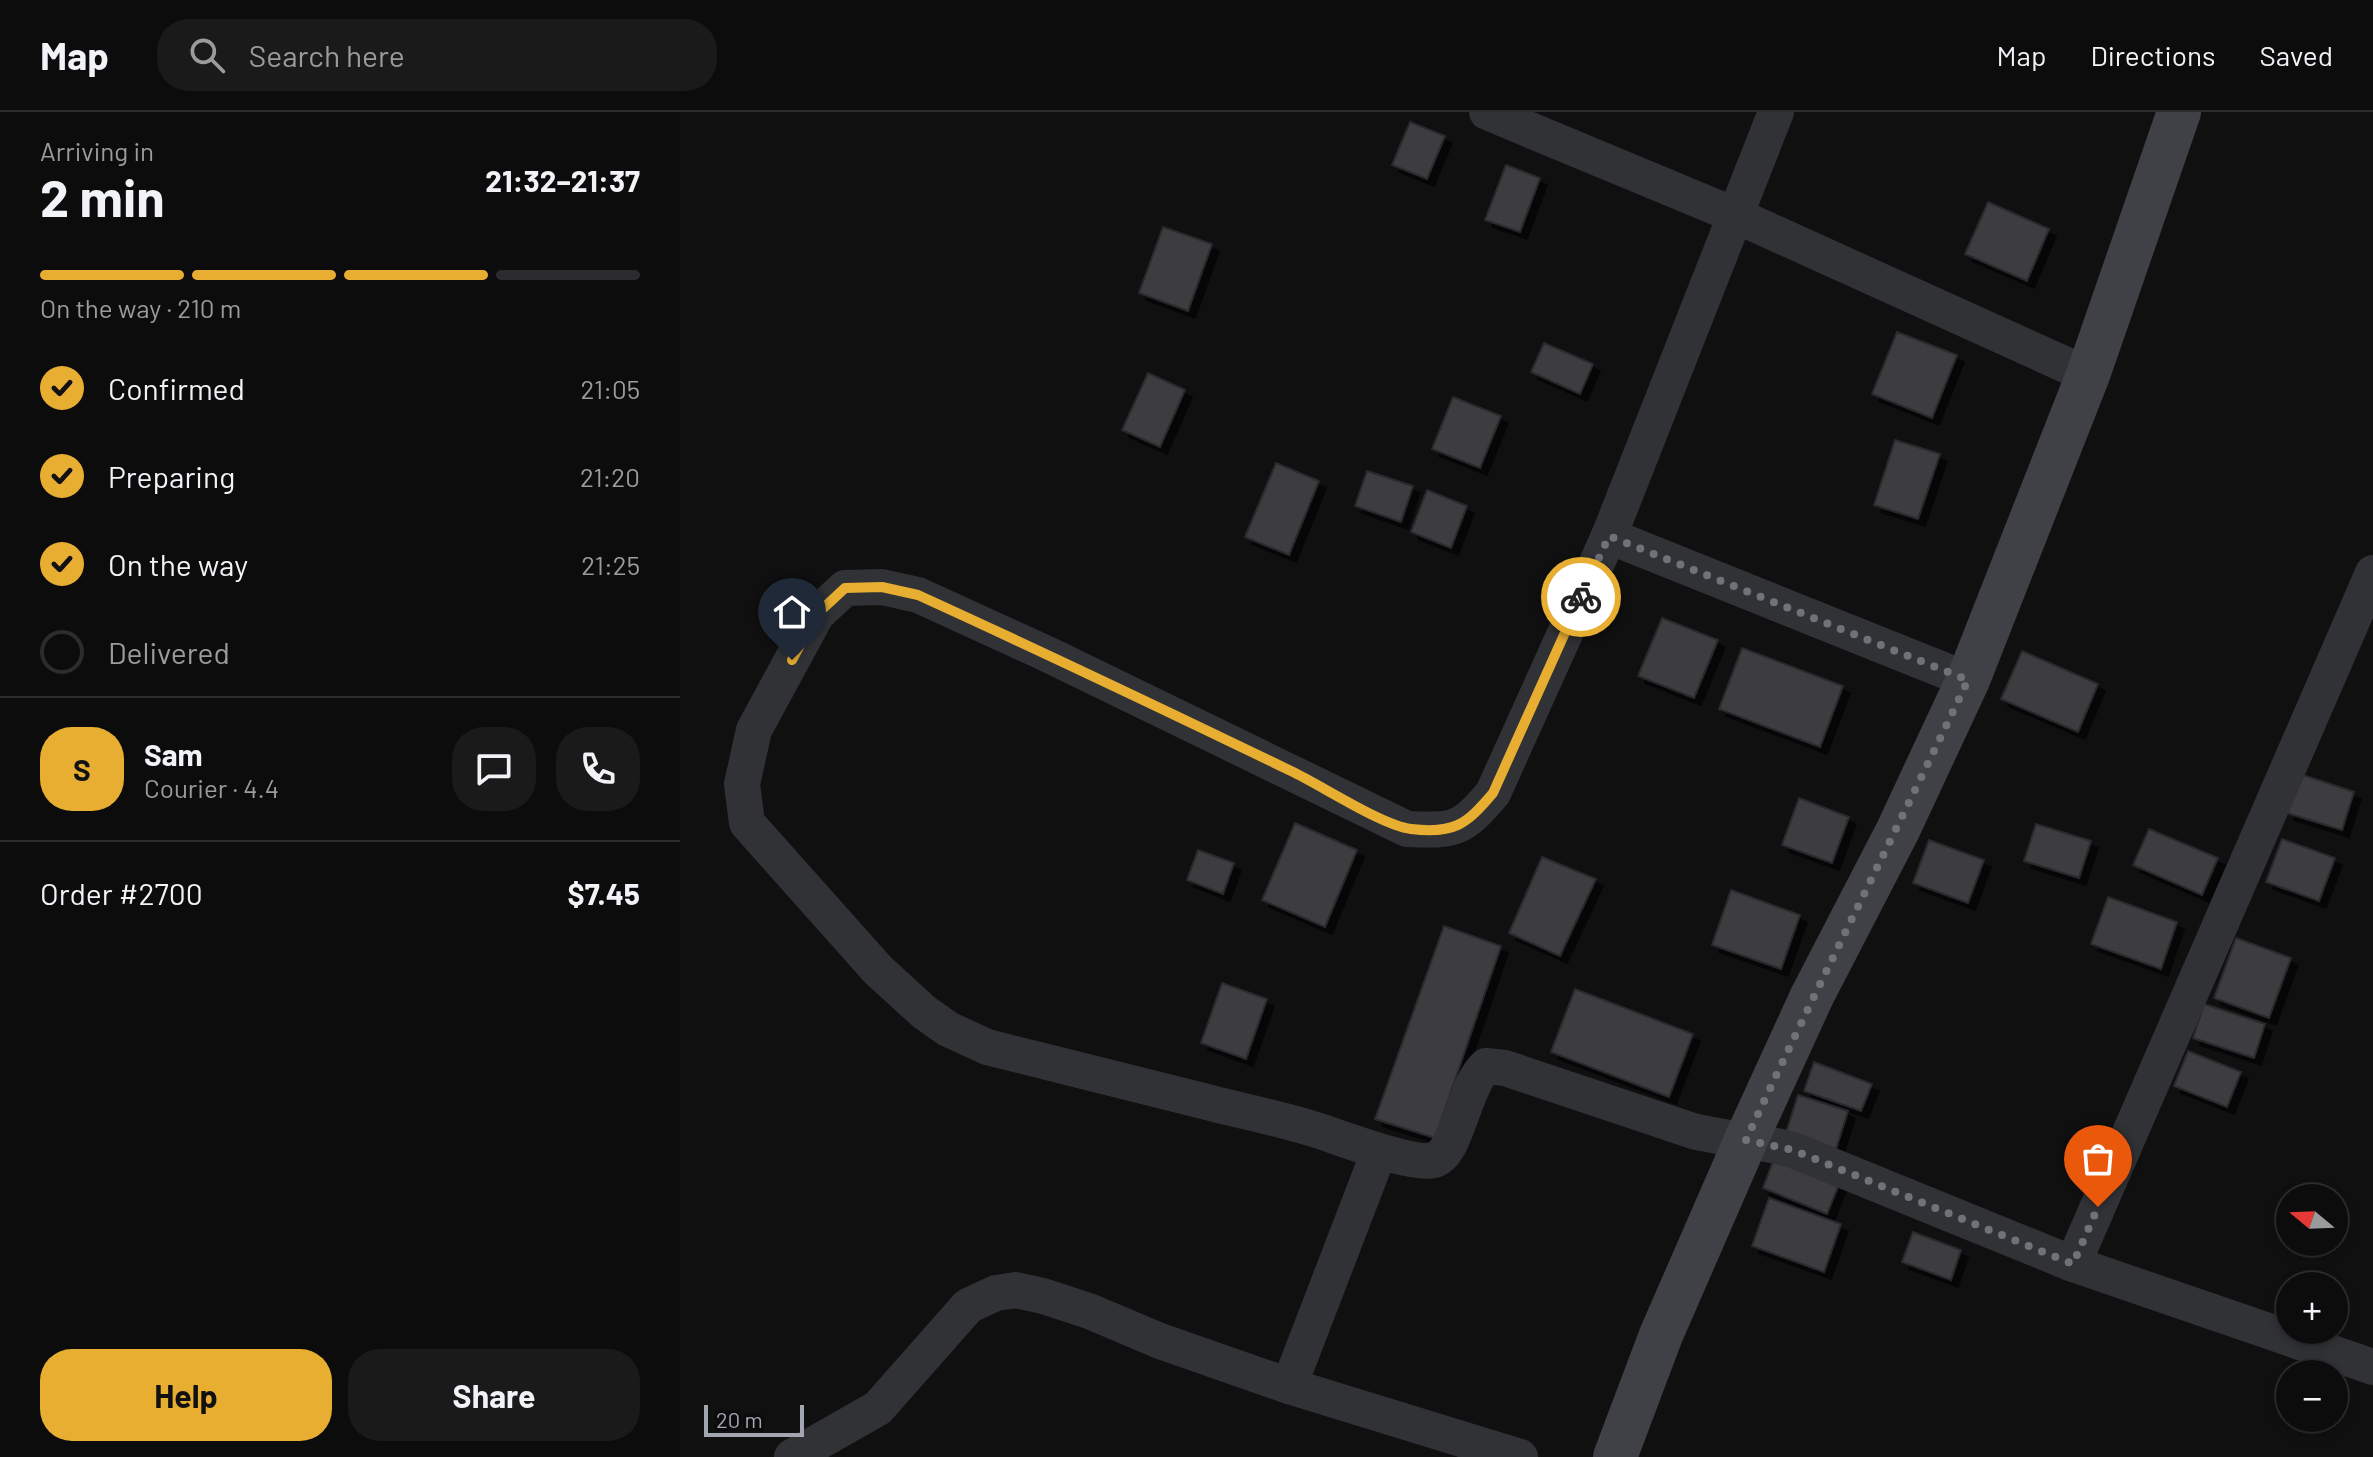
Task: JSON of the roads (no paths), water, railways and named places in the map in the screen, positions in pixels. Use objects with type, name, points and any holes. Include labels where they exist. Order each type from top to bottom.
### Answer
[{"type":"street","points":[[1487,112],[1737,216],[2088,375]]},
{"type":"street","points":[[1776,112],[1609,536],[1493,793],[1472,819],[1446,831],[1407,829],[1016,640],[918,595],[882,587],[845,588],[817,614],[754,730],[742,784],[747,823],[878,970],[924,1012],[948,1029],[987,1047],[1292,1121],[1379,1152],[1433,1160],[1442,1155],[1452,1140],[1478,1073],[1486,1066],[1505,1068],[1693,1131],[1793,1150],[2073,1264],[2373,1367]]},
{"type":"street","points":[[1615,1457],[1661,1335],[1746,1140],[1812,996],[1898,830],[1968,680],[2088,375],[2179,112]]},
{"type":"street","points":[[1609,536],[1968,680]]},
{"type":"street","points":[[2073,1264],[2373,573]]},
{"type":"street","points":[[1289,1386],[1379,1152]]},
{"type":"street","points":[[792,1457],[878,1408],[968,1306],[996,1293],[1016,1290],[1043,1296],[1289,1386],[1520,1457]]}]
